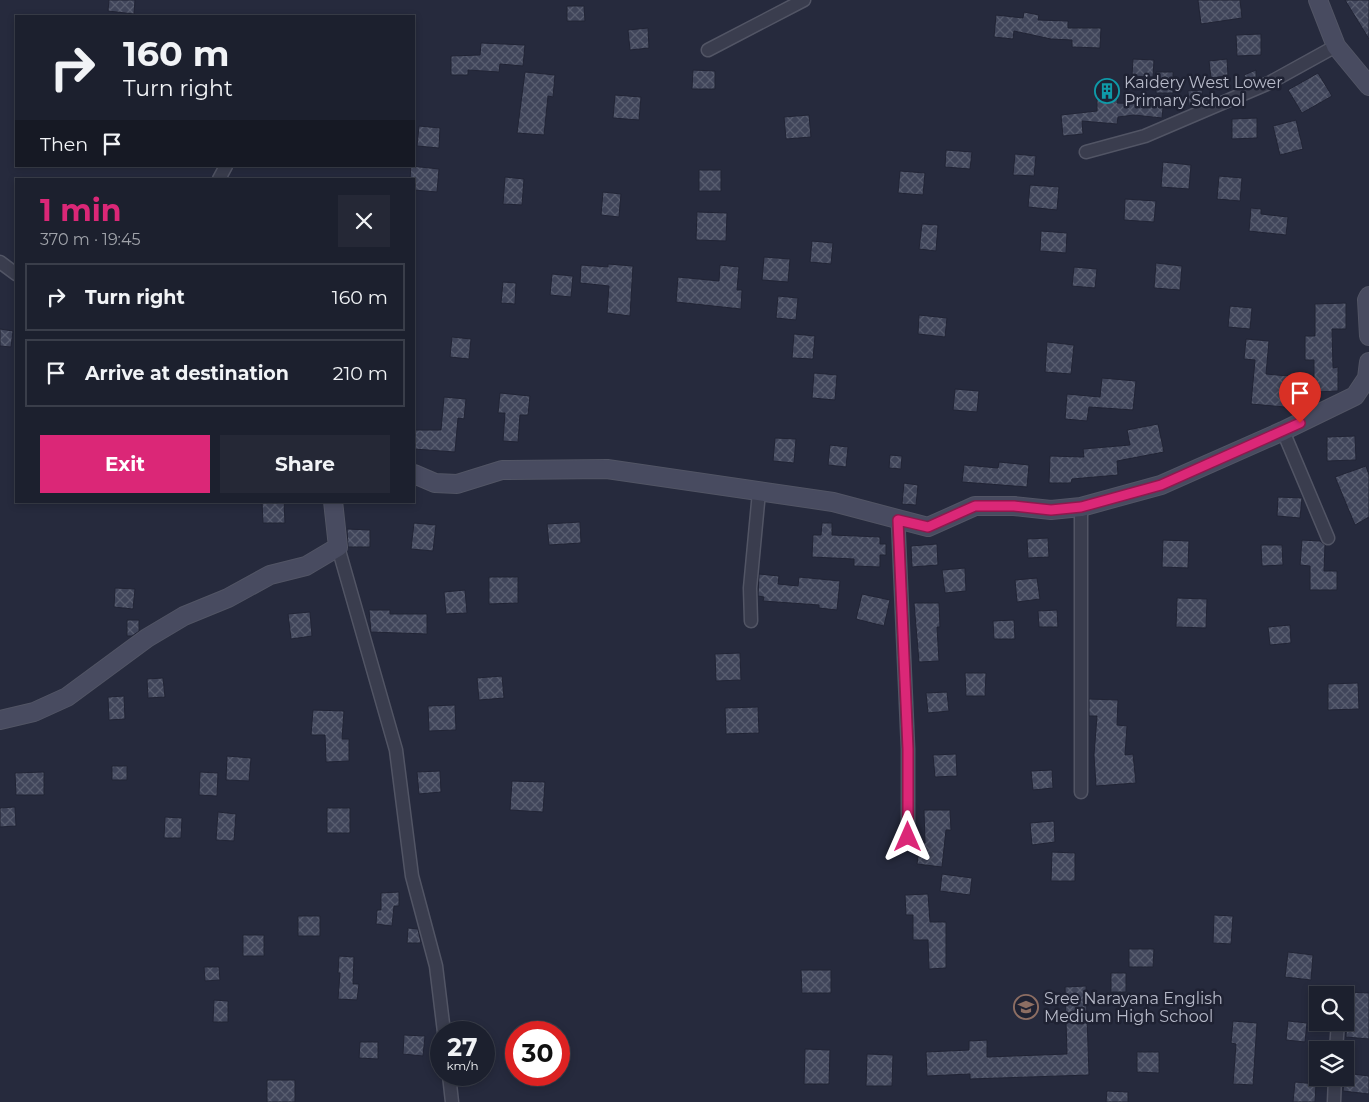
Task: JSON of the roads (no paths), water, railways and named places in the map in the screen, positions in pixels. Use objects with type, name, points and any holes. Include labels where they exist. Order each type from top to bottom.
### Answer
[{"type":"street","points":[[708,50],[804,0]]},
{"type":"street","points":[[1318,0],[1336,46],[1369,86]]},
{"type":"street","points":[[1086,152],[1145,136],[1268,83],[1336,46]]},
{"type":"street","points":[[0,262],[15,273]]},
{"type":"street","points":[[1369,296],[1367,300],[1369,336]]},
{"type":"street","points":[[415,474],[435,483],[458,484],[502,470],[607,469],[833,502],[928,527],[975,506],[1014,506],[1051,510],[1081,507],[1161,485],[1283,431],[1355,396],[1367,378],[1369,362]]},
{"type":"street","points":[[1283,431],[1328,538]]},
{"type":"street","points":[[751,621],[750,588],[759,492]]},
{"type":"street","points":[[333,503],[338,548],[396,750],[412,876],[436,966],[443,1021]]},
{"type":"street","points":[[1081,507],[1081,792]]},
{"type":"street","points":[[898,520],[908,749],[908,837]]},
{"type":"street","points":[[0,720],[34,712],[67,697],[147,638],[184,616],[228,598],[270,576],[306,566],[338,548]]},
{"type":"street","points":[[450,1086],[452,1102]]},
{"type":"street","points":[[1334,1102],[1335,1086]]},
{"type":"place","name":"Kaidery West Lower Primary School","points":[[1107,91]]},
{"type":"place","name":"Sree Narayana English Medium High School","points":[[1026,1007]]}]
